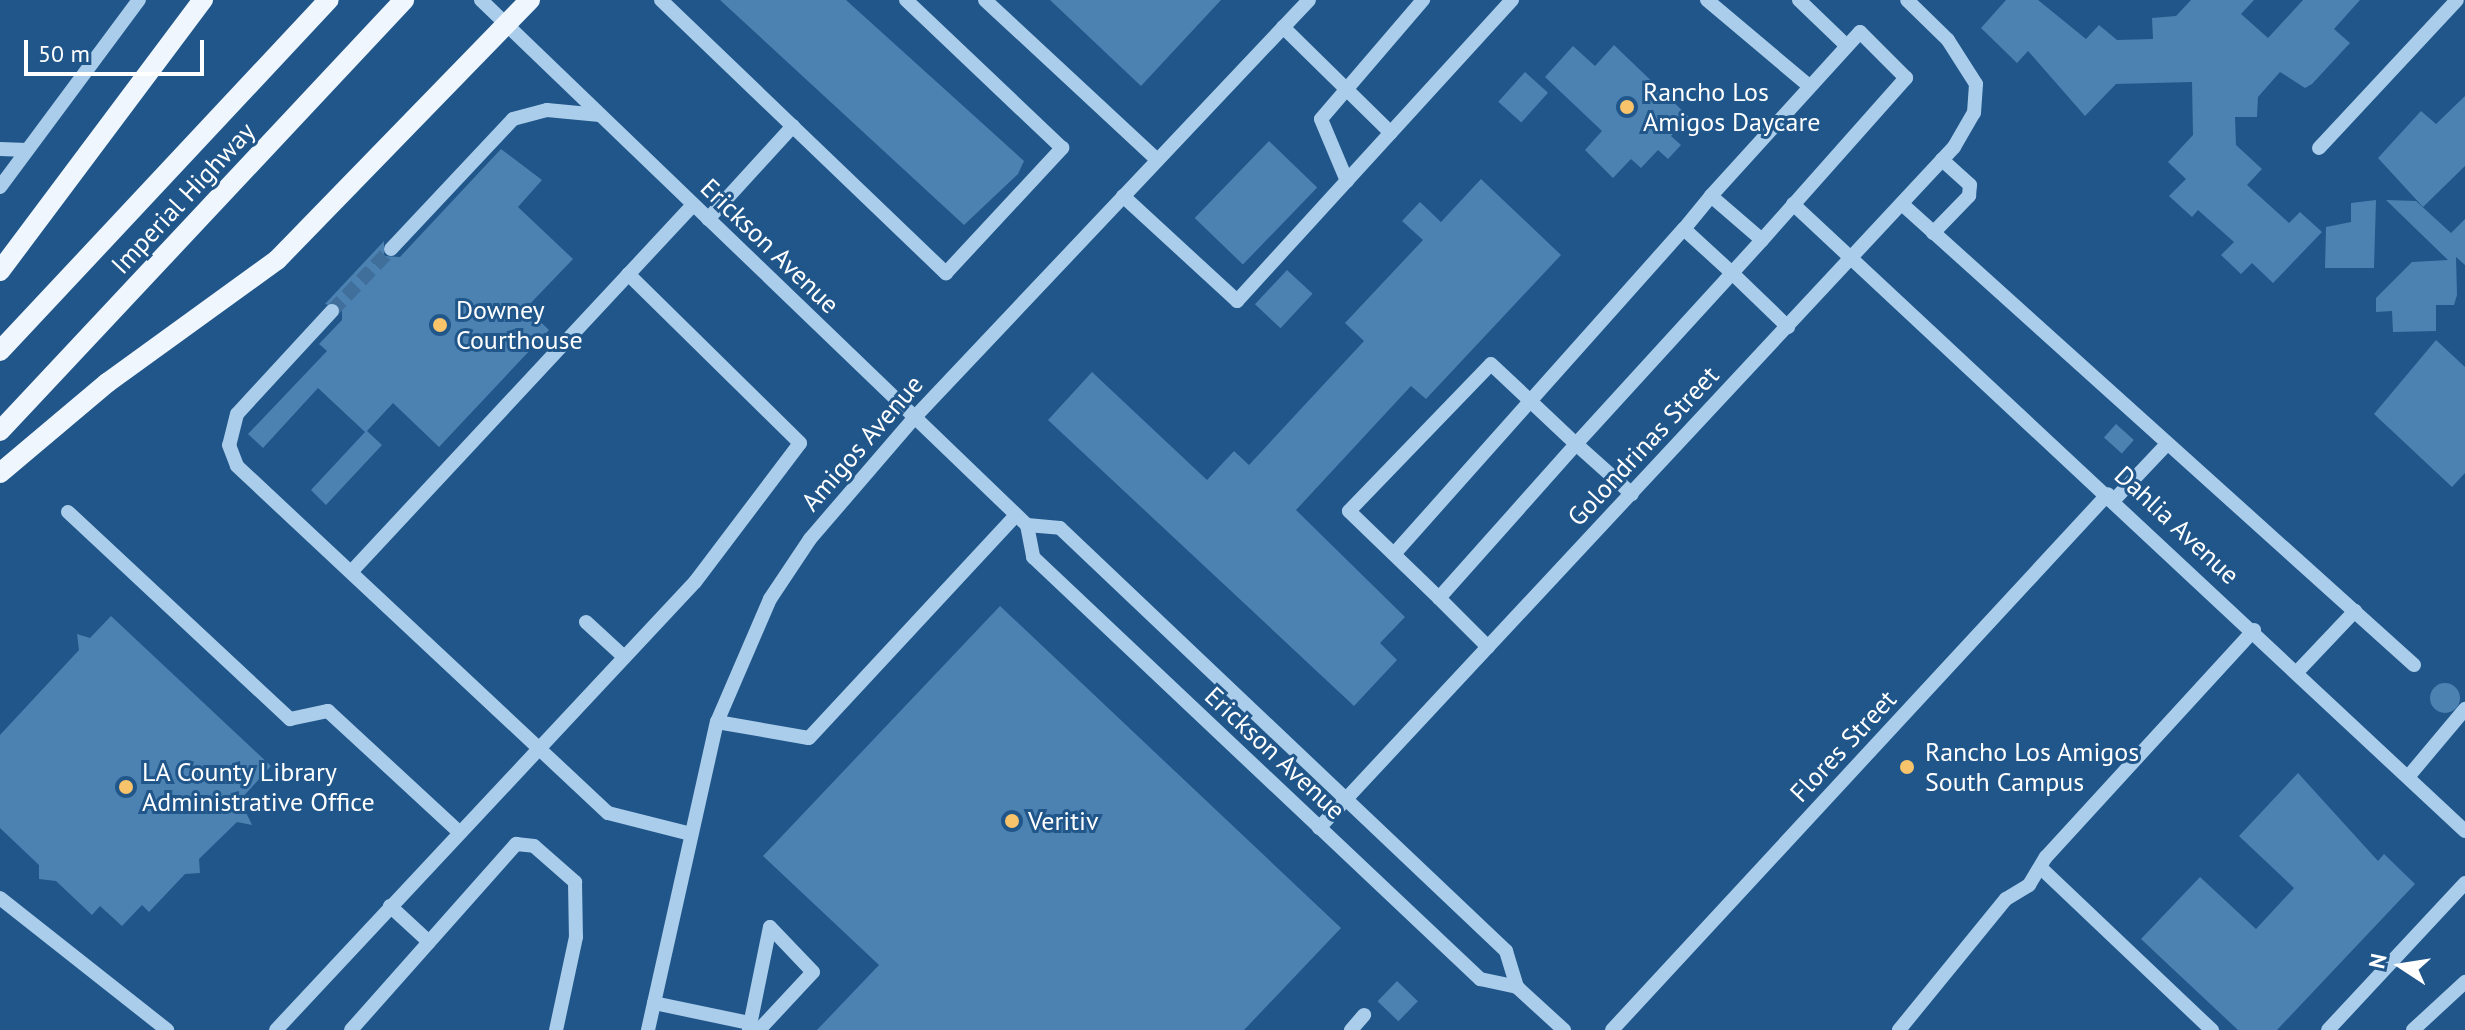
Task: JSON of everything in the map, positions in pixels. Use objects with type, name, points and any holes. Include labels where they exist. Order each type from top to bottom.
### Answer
[{"type":"main road","points":[[0,271],[203,0]]},
{"type":"main road","name":"Imperial Highway","points":[[0,351],[329,0]]},
{"type":"main road","name":"Imperial Highway","points":[[0,431],[404,0]]},
{"type":"main road","points":[[0,473],[107,383],[277,260],[530,0]]},
{"type":"street","points":[[0,187],[139,0]]},
{"type":"street","name":"Erickson Avenue","points":[[481,0],[1022,520],[1033,557],[1480,979],[1517,987],[1564,1030]]},
{"type":"street","points":[[661,0],[946,273],[1062,148],[906,0]]},
{"type":"street","points":[[985,0],[1157,160]]},
{"type":"street","points":[[1347,181],[1321,119],[1344,88],[1423,0]]},
{"type":"street","points":[[1123,196],[1237,301],[1512,0]]},
{"type":"street","points":[[1707,0],[1809,86]]},
{"type":"street","points":[[1799,0],[1847,46]]},
{"type":"street","name":"Golondrinas Street","points":[[1319,828],[1942,160],[1974,113],[1976,84],[1948,40],[1907,0]]},
{"type":"street","points":[[2319,148],[2457,0]]},
{"type":"street","name":"Amigos Avenue","points":[[648,1030],[687,833],[717,722],[770,599],[810,539],[914,418],[1307,1]]},
{"type":"street","points":[[1283,27],[1391,133]]},
{"type":"street","points":[[1394,554],[1860,32],[1906,78],[1439,598]]},
{"type":"street","points":[[391,249],[513,119],[547,110],[600,115]]},
{"type":"street","points":[[708,219],[793,126]]},
{"type":"street","points":[[0,149],[27,150]]},
{"type":"street","points":[[1933,233],[1969,196],[1970,185],[1942,160]]},
{"type":"street","points":[[1711,196],[1762,240]]},
{"type":"street","name":"Dahlia Avenue","points":[[1793,204],[2112,497],[2465,831]]},
{"type":"street","points":[[1902,204],[2143,427],[2320,578],[2414,665]]},
{"type":"street","points":[[352,571],[693,205]]},
{"type":"street","points":[[1684,229],[1788,327]]},
{"type":"street","points":[[276,1030],[458,831],[695,582],[800,443],[628,274]]},
{"type":"street","points":[[332,311],[243,405],[229,445],[237,466],[538,747],[622,821],[687,833]]},
{"type":"street","points":[[1488,647],[1349,511],[1491,364],[1632,494]]},
{"type":"street","name":"Flores Street","points":[[1612,1030],[2112,497],[2166,445]]},
{"type":"street","points":[[68,512],[290,719],[328,711],[458,831]]},
{"type":"street","points":[[717,722],[809,738],[1022,520]]},
{"type":"street","name":"Erickson Avenue","points":[[1022,520],[1060,528],[1347,798],[1506,951],[1517,987]]},
{"type":"street","points":[[2298,671],[2355,611]]},
{"type":"street","points":[[586,622],[624,657]]},
{"type":"street","points":[[1899,1030],[2006,899],[2041,868],[2254,630]]},
{"type":"street","points":[[2408,777],[2465,709]]},
{"type":"street","points":[[351,1030],[505,852],[516,844],[534,846],[575,882],[579,901],[556,1030]]},
{"type":"street","points":[[2041,868],[2212,1030]]},
{"type":"street","points":[[2328,1030],[2465,883]]},
{"type":"street","points":[[0,898],[167,1030]]},
{"type":"street","points":[[390,906],[429,942]]},
{"type":"street","points":[[770,927],[813,972],[753,1028],[770,927]]},
{"type":"street","points":[[2413,1030],[2465,982]]},
{"type":"street","points":[[654,1003],[753,1028]]},
{"type":"street","points":[[1351,1030],[1364,1015]]},
{"type":"building","points":[[720,0],[846,0],[1024,161],[1018,174],[964,225]]},
{"type":"building","points":[[1050,0],[1221,0],[1141,86]]},
{"type":"building","points":[[2006,0],[2038,0],[2086,39],[2099,25],[2117,40],[2153,39],[2152,18],[2176,16],[2191,0],[2254,0],[2241,14],[2268,38],[2303,0],[2360,0],[2334,29],[2350,43],[2312,84],[2305,88],[2280,72],[2258,97],[2257,117],[2235,117],[2236,145],[2262,169],[2247,185],[2289,223],[2300,212],[2322,232],[2273,283],[2252,263],[2241,274],[2221,255],[2234,242],[2198,210],[2192,217],[2169,196],[2186,179],[2168,162],[2193,135],[2192,82],[2116,84],[2085,116],[2028,51],[2017,63],[1981,28]]},
{"type":"building","name":"Rancho Los Amigos Daycare","points":[[1614,45],[1689,117],[1671,136],[1681,145],[1668,159],[1658,150],[1641,168],[1631,159],[1613,178],[1585,150],[1602,131],[1545,77],[1573,46],[1595,66]]},
{"type":"building","points":[[1525,72],[1548,93],[1521,122],[1498,102]]},
{"type":"building","points":[[2465,96],[2465,166],[2423,207],[2378,158],[2421,111],[2436,124]]},
{"type":"building","points":[[1269,141],[1317,188],[1243,265],[1195,218]]},
{"type":"building","name":"Downey Courthouse","points":[[501,149],[542,180],[518,207],[573,259],[526,308],[549,330],[439,447],[393,403],[367,431],[382,445],[326,505],[311,490],[365,432],[318,388],[263,448],[248,434],[327,351],[319,344],[342,320],[342,309],[325,304],[384,241],[384,256],[400,257]]},
{"type":"building","points":[[1481,179],[1561,255],[1426,399],[1411,386],[1296,510],[1405,617],[1380,643],[1397,660],[1354,706],[1048,420],[1092,372],[1207,480],[1234,451],[1249,465],[1364,341],[1345,323],[1423,240],[1402,221],[1420,202],[1441,222]]},
{"type":"building","points":[[2376,200],[2374,268],[2325,268],[2326,227],[2351,222],[2351,203]]},
{"type":"building","points":[[2386,200],[2416,201],[2451,233],[2465,219],[2465,265],[2456,257],[2457,295],[2454,305],[2436,305],[2436,331],[2393,332],[2392,311],[2376,312],[2376,298],[2412,262],[2448,260]]},
{"type":"building","points":[[1287,270],[1313,294],[1281,328],[1255,304]]},
{"type":"building","points":[[2436,340],[2465,367],[2465,473],[2452,487],[2374,414]]},
{"type":"building","points":[[2116,424],[2134,440],[2122,453],[2104,437]]},
{"type":"building","name":"Veritiv","points":[[1000,606],[1341,928],[1244,1030],[817,1030],[879,965],[763,856]]},
{"type":"building","name":"LA County Library Administrative Office","points":[[111,616],[271,766],[240,800],[252,825],[237,822],[199,859],[200,873],[185,874],[149,912],[142,905],[122,926],[100,906],[92,915],[56,881],[39,879],[39,865],[0,828],[0,735],[79,650],[77,634],[90,638]]},
{"type":"building","points":[[2445,683],[2451,684],[2459,692],[2459,704],[2451,712],[2445,713],[2439,712],[2431,704],[2430,698],[2431,692],[2439,684]]},
{"type":"building","points":[[2298,773],[2378,861],[2384,854],[2415,884],[2277,1030],[2238,1030],[2141,939],[2200,877],[2256,929],[2294,888],[2239,836]]},
{"type":"building","points":[[1397,981],[1418,1001],[1398,1021],[1378,1001]]},
{"type":"tunnel","points":[[332,311],[391,249]]},
{"type":"place","name":"Rancho Los Amigos Daycare","points":[[1627,107]]},
{"type":"place","name":"Downey Courthouse","points":[[440,325]]},
{"type":"place","name":"Rancho Los Amigos South Campus","points":[[1907,767]]},
{"type":"place","name":"LA County Library Administrative Office","points":[[126,787]]},
{"type":"place","name":"Veritiv","points":[[1012,821]]}]
